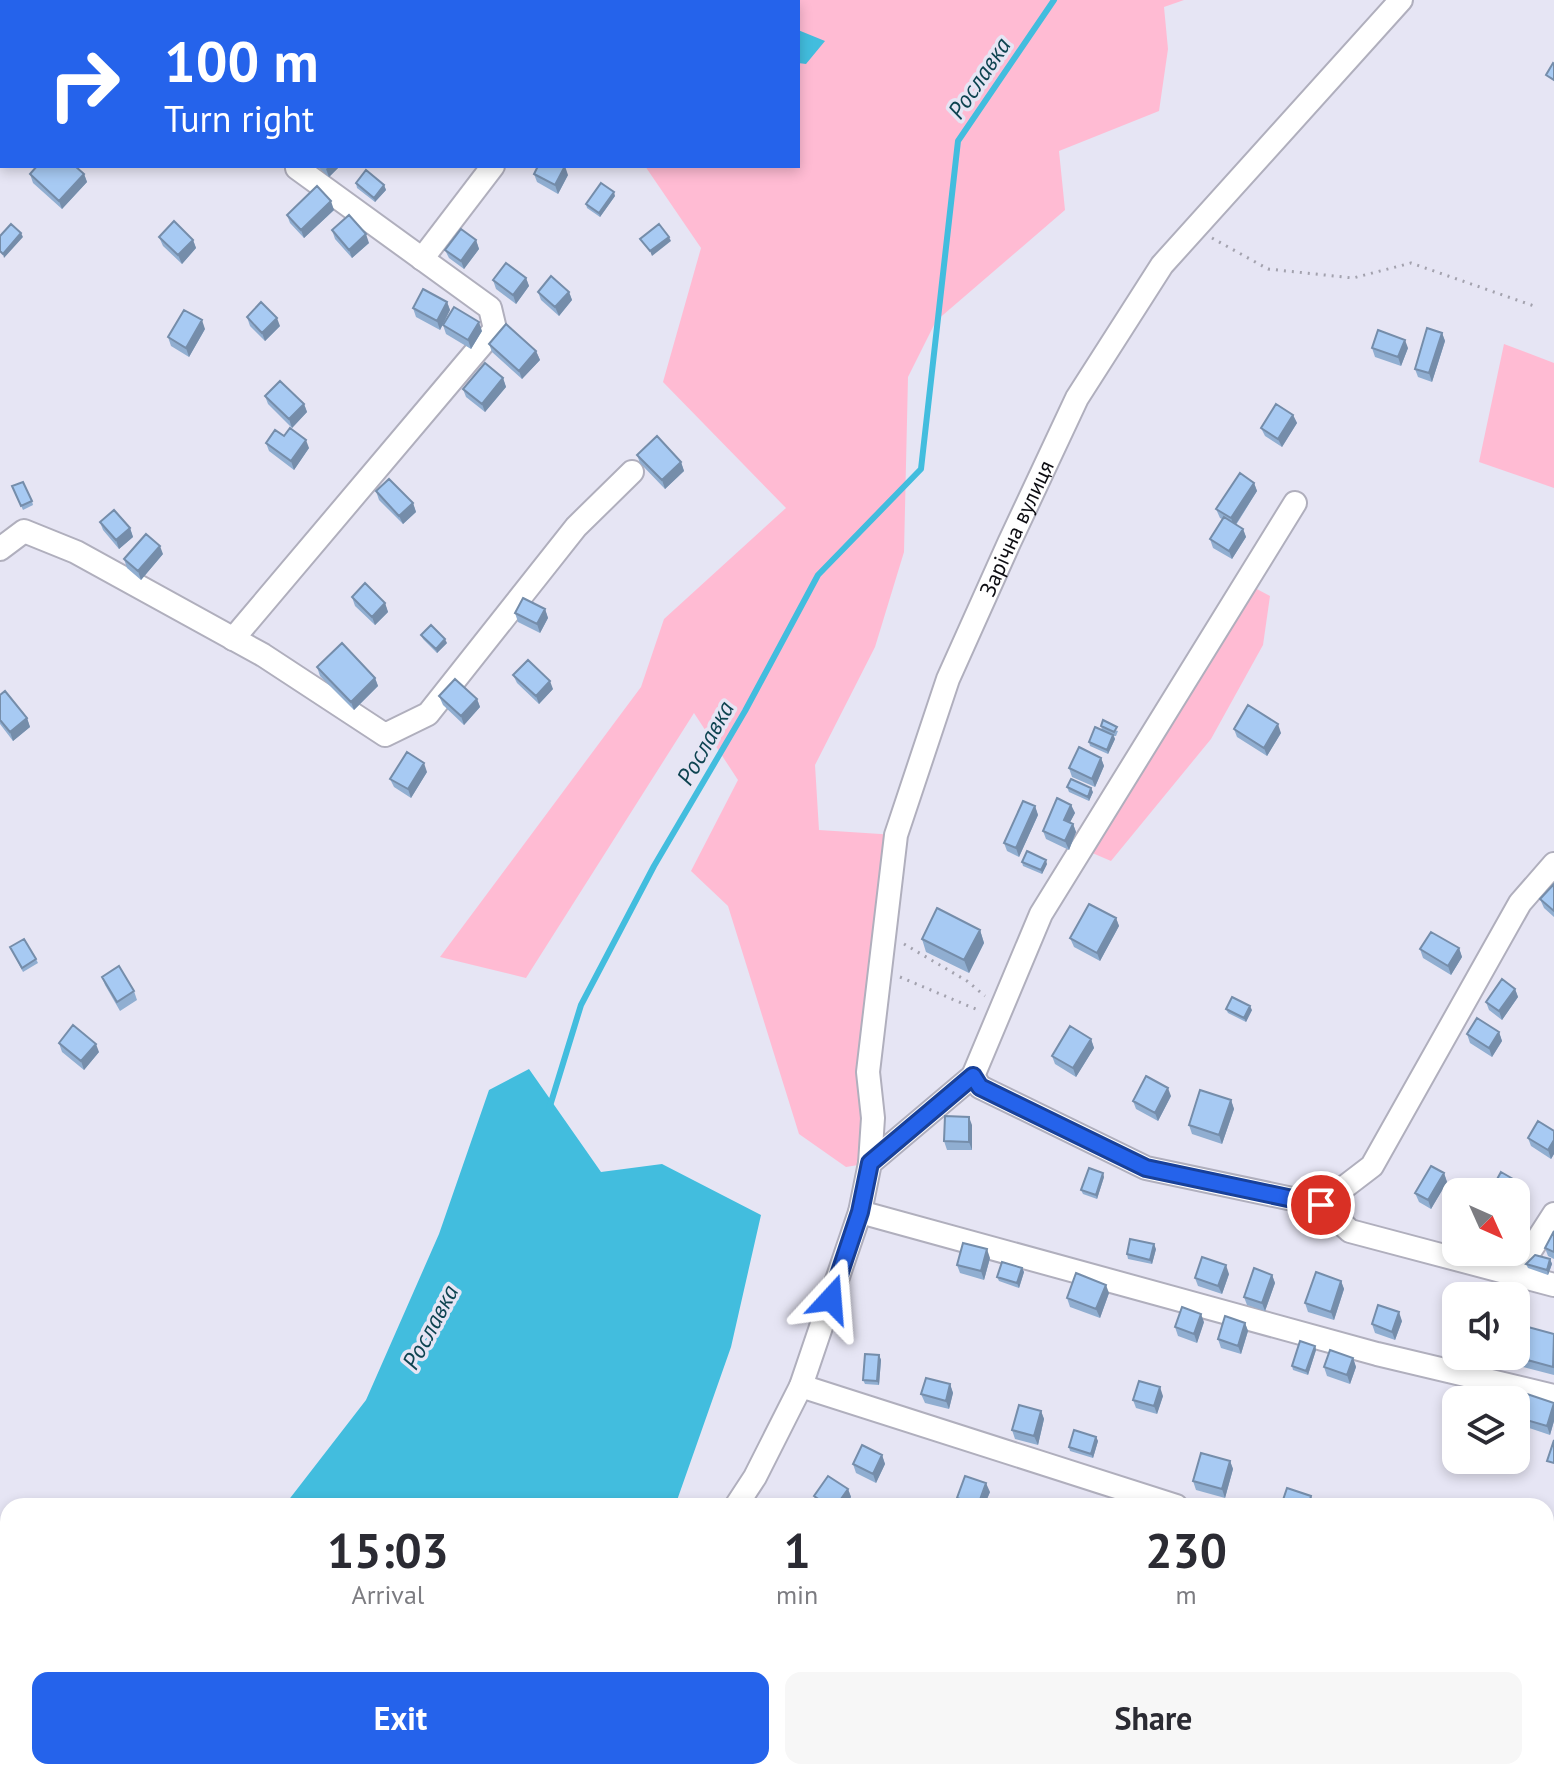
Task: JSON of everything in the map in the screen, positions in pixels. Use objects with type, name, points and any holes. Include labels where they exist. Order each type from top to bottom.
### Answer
[{"type":"street","name":"Зарічна вулиця","points":[[741,1498],[801,1386],[860,1212],[870,1163],[873,1118],[868,1072],[896,835],[948,679],[1077,398],[1162,265],[1401,0]]},
{"type":"street","points":[[233,639],[495,329],[490,308],[297,168]]},
{"type":"street","points":[[422,259],[491,168]]},
{"type":"street","points":[[0,549],[24,531],[76,552],[263,655],[385,735],[428,714],[576,527],[632,472]]},
{"type":"street","points":[[870,1163],[973,1076],[1041,914],[1295,503]]},
{"type":"street","points":[[1321,1205],[1372,1166],[1520,903],[1554,864]]},
{"type":"street","points":[[973,1076],[980,1087],[1146,1168],[1321,1205],[1350,1231],[1554,1285]]},
{"type":"street","points":[[860,1212],[1377,1354],[1554,1396]]},
{"type":"street","points":[[1514,1276],[1554,1214]]},
{"type":"street","points":[[801,1386],[1151,1498]]},
{"type":"path","points":[[1195,228],[1268,269],[1353,278],[1411,263],[1537,307]]},
{"type":"path","points":[[884,932],[967,981],[998,1014]]},
{"type":"path","points":[[880,969],[998,1014]]},
{"type":"shaded area","points":[[800,0],[1184,0],[1164,7],[1168,49],[1159,111],[1059,151],[1065,210],[936,321],[908,377],[904,552],[875,647],[815,765],[819,830],[896,835],[870,1163],[846,1167],[799,1134],[728,906],[691,871],[738,780],[694,713],[526,978],[440,957],[641,687],[664,619],[786,508],[663,382],[701,248],[646,168],[800,168]]},
{"type":"shaded area","points":[[1504,344],[1554,363],[1554,488],[1479,462]]},
{"type":"shaded area","points":[[1253,587],[1270,596],[1263,645],[1211,739],[1111,861],[1090,852]]},
{"type":"water","points":[[800,31],[825,41],[806,64],[800,63]]},
{"type":"water","points":[[529,1069],[601,1172],[662,1164],[761,1215],[731,1347],[678,1498],[290,1498],[366,1400],[439,1234],[489,1090]]},
{"type":"building","points":[[1554,64],[1554,80],[1546,75]]},
{"type":"building","points":[[35,168],[77,168],[84,174],[59,201],[30,174]]},
{"type":"building","points":[[537,168],[564,168],[555,185],[534,174]]},
{"type":"building","points":[[366,170],[384,185],[374,198],[356,183]]},
{"type":"building","points":[[601,183],[614,192],[599,213],[586,204]]},
{"type":"building","points":[[317,186],[331,201],[301,230],[287,215]]},
{"type":"building","points":[[349,215],[366,234],[349,250],[332,230]]},
{"type":"building","points":[[174,221],[193,240],[178,255],[159,237]]},
{"type":"building","points":[[11,224],[21,233],[3,254],[0,251],[0,236]]},
{"type":"building","points":[[659,224],[669,237],[650,251],[640,239]]},
{"type":"building","points":[[461,229],[476,240],[461,261],[445,250]]},
{"type":"building","points":[[506,263],[526,278],[513,295],[493,280]]},
{"type":"building","points":[[551,276],[569,292],[555,307],[538,292]]},
{"type":"building","points":[[423,289],[447,302],[437,321],[413,308]]},
{"type":"building","points":[[261,302],[277,318],[262,333],[247,317]]},
{"type":"building","points":[[454,307],[479,322],[468,340],[443,325]]},
{"type":"building","points":[[184,310],[202,320],[186,348],[168,337]]},
{"type":"building","points":[[506,324],[536,351],[519,371],[489,344]]},
{"type":"building","points":[[1427,328],[1442,333],[1429,373],[1415,369]]},
{"type":"building","points":[[1378,330],[1405,340],[1398,357],[1372,348]]},
{"type":"building","points":[[485,363],[503,378],[482,404],[463,389]]},
{"type":"building","points":[[280,381],[304,404],[289,419],[265,396]]},
{"type":"building","points":[[1276,404],[1293,415],[1278,439],[1261,428]]},
{"type":"building","points":[[290,428],[306,440],[291,461],[266,443],[275,430],[284,436]]},
{"type":"building","points":[[657,436],[681,462],[662,480],[637,455]]},
{"type":"building","points":[[1240,473],[1254,483],[1231,518],[1216,509]]},
{"type":"building","points":[[389,479],[413,503],[399,516],[376,491]]},
{"type":"building","points":[[23,482],[32,501],[21,506],[12,486]]},
{"type":"building","points":[[114,510],[130,528],[116,540],[100,522]]},
{"type":"building","points":[[1224,517],[1243,529],[1229,551],[1210,539]]},
{"type":"building","points":[[146,534],[160,546],[138,571],[124,559]]},
{"type":"building","points":[[365,583],[385,603],[372,617],[352,597]]},
{"type":"building","points":[[523,598],[545,609],[537,624],[515,613]]},
{"type":"building","points":[[431,625],[445,639],[436,649],[421,635]]},
{"type":"building","points":[[342,643],[375,678],[351,702],[317,667]]},
{"type":"building","points":[[528,660],[550,681],[536,696],[513,675]]},
{"type":"building","points":[[455,679],[477,699],[461,716],[439,696]]},
{"type":"building","points":[[5,691],[27,718],[10,732],[0,720],[0,695]]},
{"type":"building","points":[[1248,705],[1278,724],[1264,748],[1234,729]]},
{"type":"building","points":[[1103,720],[1117,727],[1114,732],[1101,726]]},
{"type":"building","points":[[1095,727],[1113,735],[1107,750],[1089,742]]},
{"type":"building","points":[[1079,747],[1101,758],[1092,779],[1069,768]]},
{"type":"building","points":[[407,752],[424,763],[408,789],[390,779]]},
{"type":"building","points":[[1071,779],[1091,788],[1088,797],[1067,787]]},
{"type":"building","points":[[1057,798],[1071,805],[1064,820],[1073,824],[1065,841],[1043,831]]},
{"type":"building","points":[[1023,801],[1035,806],[1016,848],[1004,843]]},
{"type":"building","points":[[1027,851],[1046,860],[1041,870],[1022,862]]},
{"type":"building","points":[[1554,884],[1554,911],[1540,899]]},
{"type":"building","points":[[1089,904],[1116,918],[1097,953],[1070,938]]},
{"type":"building","points":[[937,908],[980,930],[964,960],[922,939]]},
{"type":"building","points":[[1431,932],[1459,948],[1448,966],[1420,949]]},
{"type":"building","points":[[24,939],[36,959],[22,968],[10,947]]},
{"type":"building","points":[[119,966],[134,991],[117,1002],[102,977]]},
{"type":"building","points":[[1502,979],[1515,989],[1499,1011],[1486,1002]]},
{"type":"building","points":[[1232,997],[1250,1006],[1244,1018],[1226,1009]]},
{"type":"building","points":[[1477,1018],[1499,1032],[1489,1048],[1467,1034]]},
{"type":"building","points":[[73,1025],[96,1044],[81,1061],[59,1043]]},
{"type":"building","points":[[1070,1026],[1091,1039],[1073,1068],[1052,1056]]},
{"type":"building","points":[[1146,1076],[1168,1088],[1155,1113],[1133,1101]]},
{"type":"building","points":[[1200,1090],[1231,1100],[1219,1135],[1189,1125]]},
{"type":"building","points":[[945,1116],[969,1117],[969,1142],[944,1141]]},
{"type":"building","points":[[1538,1121],[1554,1131],[1554,1140],[1548,1150],[1528,1138]]},
{"type":"building","points":[[1431,1166],[1444,1173],[1428,1200],[1415,1193]]},
{"type":"building","points":[[1089,1168],[1103,1173],[1096,1195],[1081,1190]]},
{"type":"building","points":[[1501,1172],[1511,1178],[1498,1178]]},
{"type":"building","points":[[1554,1231],[1554,1252],[1545,1248]]},
{"type":"building","points":[[1130,1239],[1154,1244],[1150,1260],[1127,1254]]},
{"type":"building","points":[[963,1243],[987,1249],[981,1271],[957,1265]]},
{"type":"building","points":[[1535,1255],[1550,1259],[1547,1270],[1530,1265]]},
{"type":"building","points":[[1202,1257],[1226,1265],[1218,1286],[1195,1278]]},
{"type":"building","points":[[1002,1262],[1022,1268],[1017,1283],[997,1277]]},
{"type":"building","points":[[1254,1268],[1272,1275],[1262,1303],[1244,1297]]},
{"type":"building","points":[[1316,1272],[1341,1281],[1331,1312],[1305,1303]]},
{"type":"building","points":[[1076,1273],[1106,1285],[1096,1309],[1067,1298]]},
{"type":"building","points":[[1378,1305],[1399,1312],[1392,1332],[1372,1324]]},
{"type":"building","points":[[1182,1307],[1201,1314],[1194,1334],[1175,1327]]},
{"type":"building","points":[[1225,1316],[1245,1323],[1238,1346],[1218,1339]]},
{"type":"building","points":[[1530,1328],[1554,1334],[1553,1367],[1530,1361]]},
{"type":"building","points":[[1300,1341],[1315,1346],[1306,1371],[1292,1366]]},
{"type":"building","points":[[1330,1350],[1353,1358],[1347,1375],[1324,1367]]},
{"type":"building","points":[[865,1354],[879,1355],[877,1381],[863,1380]]},
{"type":"building","points":[[926,1378],[950,1384],[946,1401],[921,1394]]},
{"type":"building","points":[[1139,1381],[1160,1387],[1154,1406],[1133,1400]]},
{"type":"building","points":[[1530,1395],[1554,1403],[1547,1426],[1530,1421]]},
{"type":"building","points":[[1019,1405],[1041,1411],[1034,1436],[1012,1430]]},
{"type":"building","points":[[1074,1430],[1096,1437],[1091,1454],[1069,1447]]},
{"type":"building","points":[[1554,1440],[1554,1463],[1547,1461]]},
{"type":"building","points":[[862,1445],[882,1455],[873,1474],[853,1464]]},
{"type":"building","points":[[1201,1453],[1230,1461],[1222,1489],[1193,1481]]},
{"type":"building","points":[[828,1476],[848,1489],[842,1498],[814,1496]]},
{"type":"building","points":[[965,1476],[986,1483],[981,1498],[957,1498]]},
{"type":"building","points":[[1287,1488],[1311,1496],[1310,1498],[1284,1498]]},
{"type":"waterway","name":"Рославка","points":[[549,1109],[581,1005],[654,866],[745,711],[818,575],[921,469],[958,141],[1054,0]]},
{"type":"route","points":[[831,1299],[860,1212],[870,1163],[973,1076],[980,1087],[1146,1168],[1321,1205]]}]
